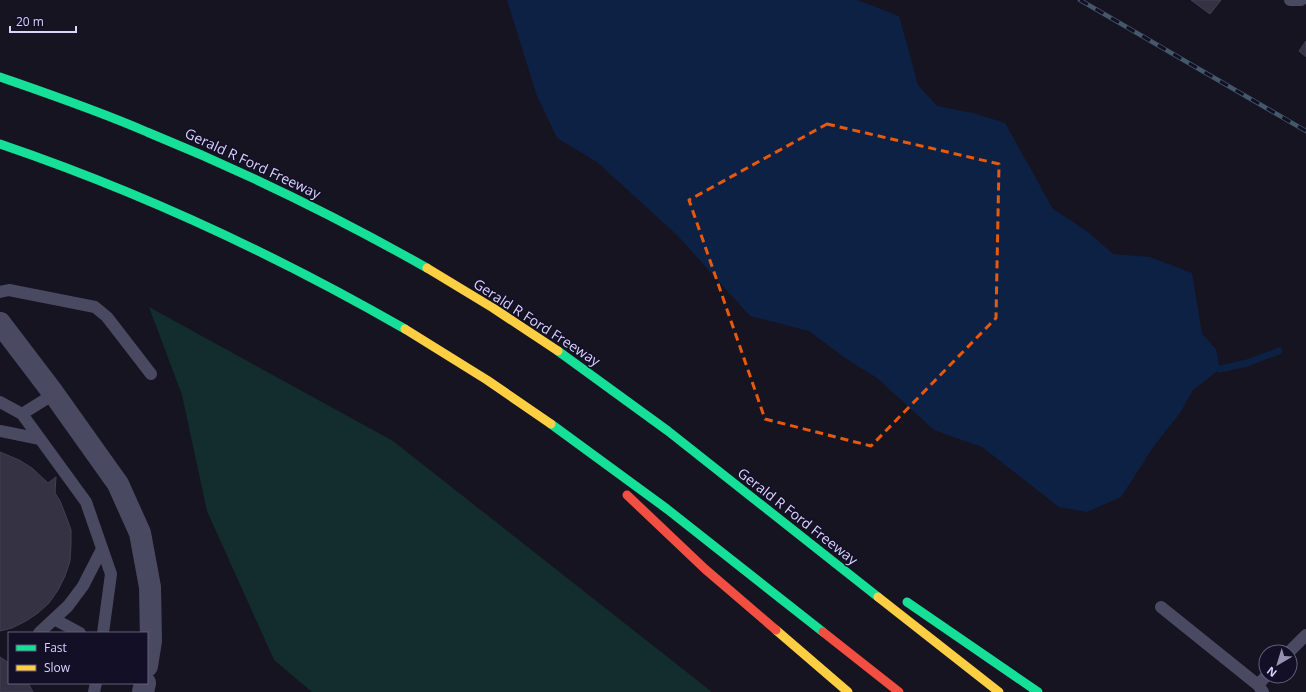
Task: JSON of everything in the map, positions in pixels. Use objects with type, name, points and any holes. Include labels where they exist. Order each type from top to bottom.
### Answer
[{"type":"highway","name":"Gerald R Ford Freeway","points":[[0,77],[101,113],[240,171],[360,231],[475,297],[556,349],[677,438],[999,692]]},
{"type":"highway","points":[[0,144],[79,172],[252,247],[422,339],[553,425],[639,488],[899,692]]},
{"type":"highway","points":[[553,425],[611,479]]},
{"type":"highway","points":[[622,490],[705,569],[848,692]]},
{"type":"highway","points":[[763,505],[861,572]]},
{"type":"highway","points":[[901,598],[1038,692]]},
{"type":"street","points":[[0,323],[54,394],[118,484],[140,533],[150,587],[151,641],[148,660]]},
{"type":"lane","points":[[1290,0],[1301,0]]},
{"type":"lane","points":[[0,292],[10,290],[95,307],[107,317],[151,374]]},
{"type":"lane","points":[[22,414],[54,394]]},
{"type":"lane","points":[[0,402],[22,414],[86,502],[111,574],[103,632]]},
{"type":"lane","points":[[0,431],[40,439]]},
{"type":"lane","points":[[40,632],[68,606],[83,586],[102,548]]},
{"type":"lane","points":[[1160,607],[1258,681]]},
{"type":"lane","points":[[54,619],[78,632]]},
{"type":"lane","points":[[1297,644],[1306,635]]},
{"type":"highlighted area","points":[[827,124],[999,164],[996,318],[871,446],[765,419],[689,200]]},
{"type":"green space","points":[[149,307],[393,441],[712,692],[312,692],[274,660],[207,511],[182,395]]},
{"type":"water","points":[[507,0],[857,0],[899,16],[918,85],[937,106],[973,113],[1005,123],[1052,208],[1088,232],[1113,254],[1150,257],[1192,273],[1202,334],[1216,349],[1220,369],[1193,390],[1180,413],[1154,446],[1121,497],[1087,512],[1059,507],[982,447],[934,430],[877,378],[845,358],[809,331],[750,316],[677,235],[597,162],[557,138],[537,96]]},
{"type":"building","points":[[1191,0],[1221,0],[1210,14]]},
{"type":"building","points":[[1306,41],[1306,57],[1299,51]]},
{"type":"building","points":[[0,452],[19,460],[32,468],[48,483],[56,477],[55,493],[60,501],[71,530],[71,545],[70,561],[65,576],[49,603],[26,621],[12,628],[0,631]]},
{"type":"building","points":[[0,657],[8,662],[8,684],[29,684],[33,692],[0,692]]},
{"type":"waterway","points":[[1220,369],[1247,363],[1279,351]]},
{"type":"railway","points":[[1080,0],[1306,131]]},
{"type":"traffic: fast","points":[[0,77],[111,117],[219,163],[324,213],[427,268]]},
{"type":"traffic: fast","points":[[0,144],[105,183],[207,227],[307,276],[405,329]]},
{"type":"traffic: fast","points":[[558,351],[668,431],[878,597]]},
{"type":"traffic: fast","points":[[551,424],[667,509],[823,632]]},
{"type":"traffic: fast","points":[[907,602],[1038,692]]},
{"type":"traffic: slow","points":[[427,268],[493,308],[558,351]]},
{"type":"traffic: slow","points":[[405,329],[487,380],[551,424]]},
{"type":"traffic: slow","points":[[878,597],[999,692]]},
{"type":"traffic: slow","points":[[776,630],[848,692]]},
{"type":"traffic: jam","points":[[627,495],[705,569],[776,630]]},
{"type":"traffic: jam","points":[[823,632],[899,692]]}]
